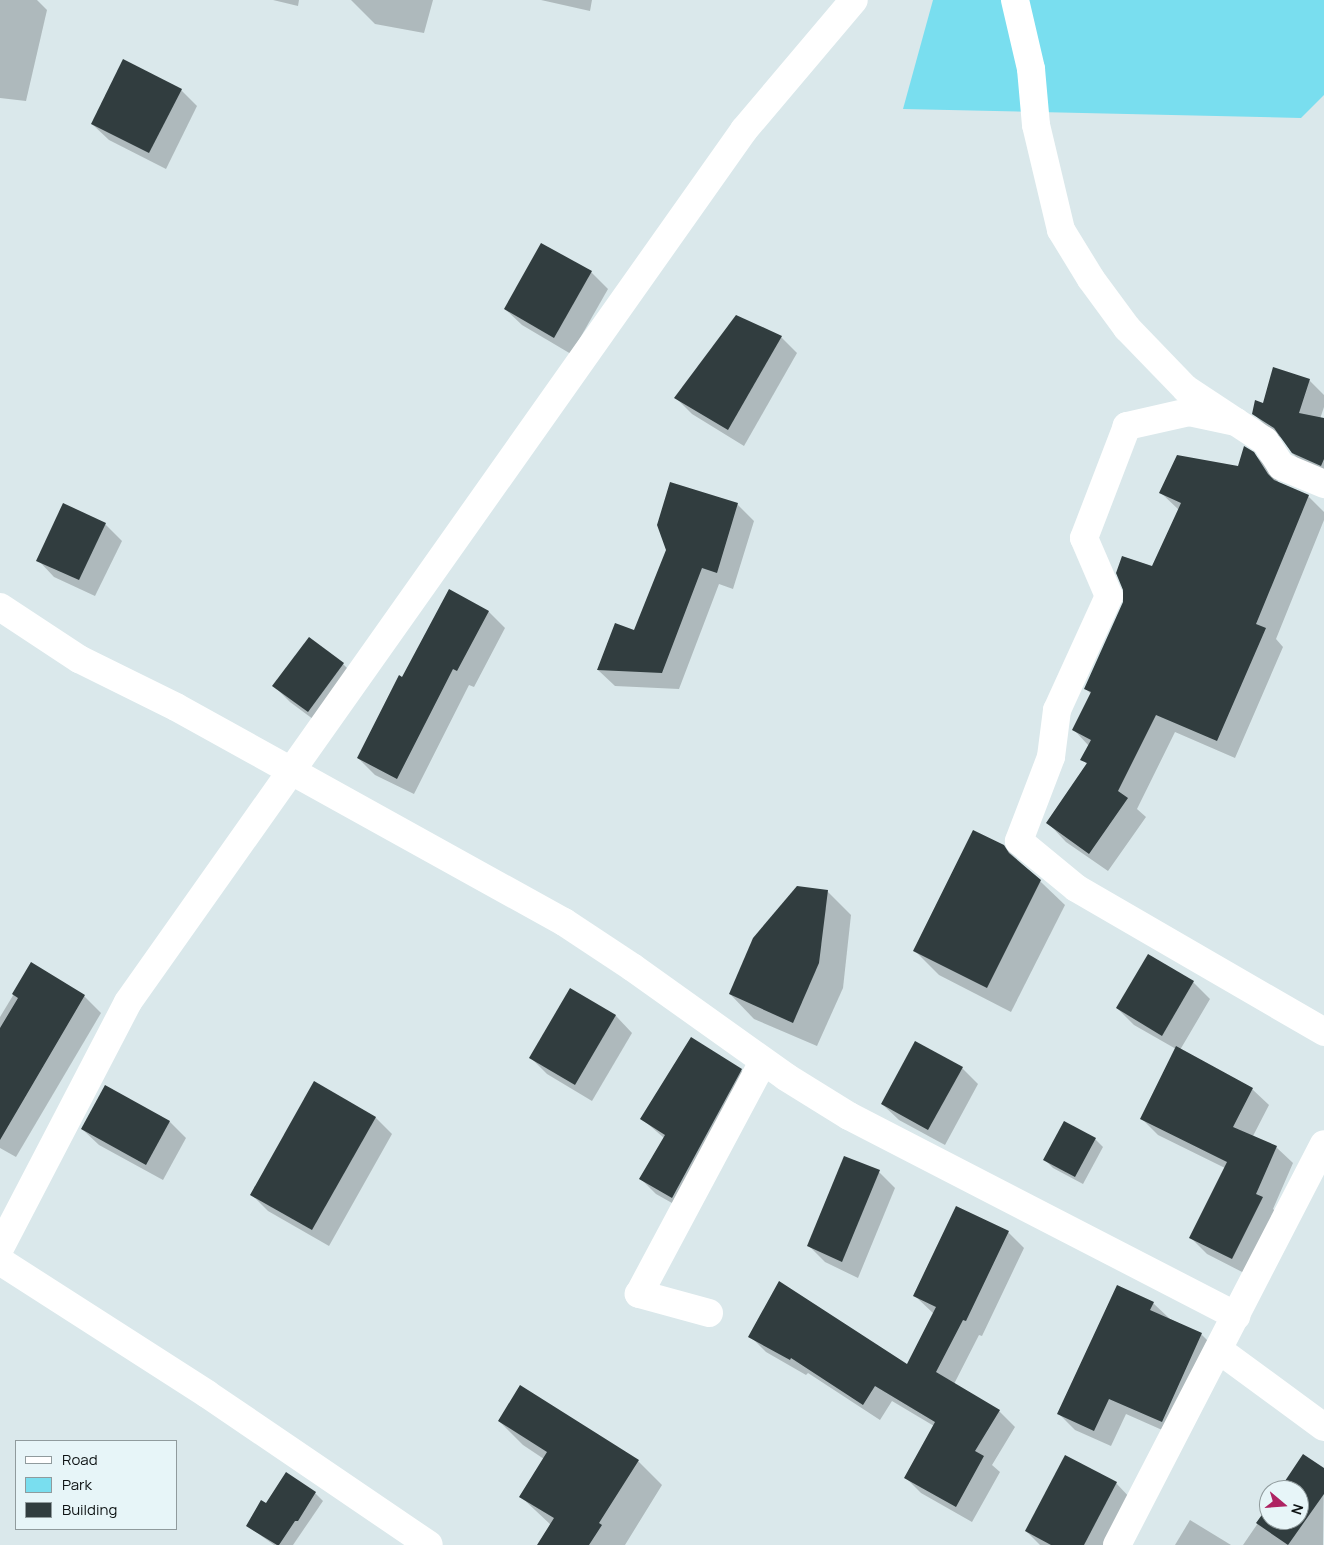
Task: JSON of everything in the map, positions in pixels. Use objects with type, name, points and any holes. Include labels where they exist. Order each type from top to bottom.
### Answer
[{"type":"street","points":[[0,1248],[128,1002],[744,130],[854,0]]},
{"type":"street","points":[[1015,0],[1031,69],[1036,125],[1061,230],[1091,279],[1127,328],[1186,389],[1265,441],[1281,466],[1324,484]]},
{"type":"street","points":[[1236,422],[1189,412],[1127,426],[1084,538],[1109,596],[1057,710],[1051,757],[1019,841],[1076,888],[1324,1032]]},
{"type":"street","points":[[0,607],[79,659],[176,707],[564,922],[632,968],[763,1062],[849,1116],[1236,1316]]},
{"type":"street","points":[[709,1313],[639,1294],[763,1062]]},
{"type":"street","points":[[1125,1542],[1236,1316],[1324,1144]]},
{"type":"street","points":[[0,1261],[207,1394],[429,1545]]},
{"type":"street","points":[[1219,1350],[1324,1427]]},
{"type":"green space","points":[[933,0],[1324,0],[1324,95],[1301,118],[903,109]]},
{"type":"building","points":[[123,59],[182,89],[149,153],[91,124]]},
{"type":"building","points":[[541,243],[592,271],[554,338],[504,309]]},
{"type":"building","points":[[736,315],[782,336],[728,430],[674,398]]},
{"type":"building","points":[[1273,367],[1310,379],[1299,413],[1324,418],[1324,459],[1321,466],[1292,453],[1274,428],[1252,414],[1255,400],[1263,403]]},
{"type":"building","points":[[1244,446],[1254,452],[1274,480],[1309,495],[1256,624],[1266,628],[1217,741],[1156,715],[1118,791],[1128,798],[1089,854],[1046,823],[1087,763],[1080,760],[1091,740],[1072,730],[1091,692],[1084,689],[1123,602],[1123,590],[1116,573],[1122,556],[1152,566],[1181,503],[1159,493],[1177,455],[1238,466]]},
{"type":"building","points":[[670,482],[738,503],[717,573],[702,568],[662,673],[597,670],[615,623],[634,630],[666,550],[657,525]]},
{"type":"building","points":[[63,503],[106,523],[79,580],[36,561]]},
{"type":"building","points":[[449,589],[489,611],[457,671],[453,669],[397,779],[357,758],[399,675],[402,677]]},
{"type":"building","points":[[309,637],[344,663],[308,712],[272,686]]},
{"type":"building","points":[[973,830],[1004,845],[1009,853],[1041,880],[987,988],[913,951]]},
{"type":"building","points":[[797,886],[828,890],[819,963],[793,1023],[729,994],[753,938]]},
{"type":"building","points":[[1148,954],[1194,981],[1162,1036],[1116,1008]]},
{"type":"building","points":[[31,962],[85,995],[0,1140],[0,1028],[18,998],[12,994]]},
{"type":"building","points":[[570,988],[616,1015],[575,1085],[529,1058]]},
{"type":"building","points":[[691,1037],[742,1069],[672,1198],[639,1179],[665,1135],[640,1119]]},
{"type":"building","points":[[915,1041],[963,1067],[928,1130],[881,1104]]},
{"type":"building","points":[[1176,1046],[1253,1088],[1233,1127],[1277,1146],[1256,1194],[1263,1197],[1232,1259],[1189,1238],[1227,1162],[1140,1119]]},
{"type":"building","points":[[314,1081],[376,1117],[312,1230],[250,1195]]},
{"type":"building","points":[[105,1085],[170,1121],[146,1165],[81,1129]]},
{"type":"building","points":[[1064,1121],[1096,1138],[1075,1177],[1043,1160]]},
{"type":"building","points":[[844,1156],[880,1170],[842,1262],[807,1246]]},
{"type":"building","points":[[956,1206],[1009,1231],[966,1321],[963,1320],[936,1372],[1000,1410],[975,1451],[984,1456],[956,1507],[904,1478],[935,1422],[875,1386],[863,1405],[791,1358],[790,1360],[748,1337],[779,1281],[907,1364],[936,1307],[913,1296]]},
{"type":"building","points":[[1117,1285],[1154,1302],[1150,1310],[1202,1333],[1162,1422],[1109,1399],[1094,1431],[1057,1414]]},
{"type":"building","points":[[520,1385],[639,1460],[599,1523],[602,1525],[589,1545],[537,1545],[554,1518],[519,1497],[547,1452],[498,1421]]},
{"type":"building","points":[[1303,1454],[1324,1468],[1324,1494],[1309,1515],[1309,1480],[1286,1480]]},
{"type":"building","points":[[1065,1455],[1117,1482],[1084,1545],[1051,1545],[1025,1531]]},
{"type":"building","points":[[286,1472],[316,1492],[298,1521],[295,1521],[279,1545],[277,1545],[246,1526],[261,1500],[266,1503]]},
{"type":"building","points":[[1266,1530],[1299,1530],[1288,1545]]}]
